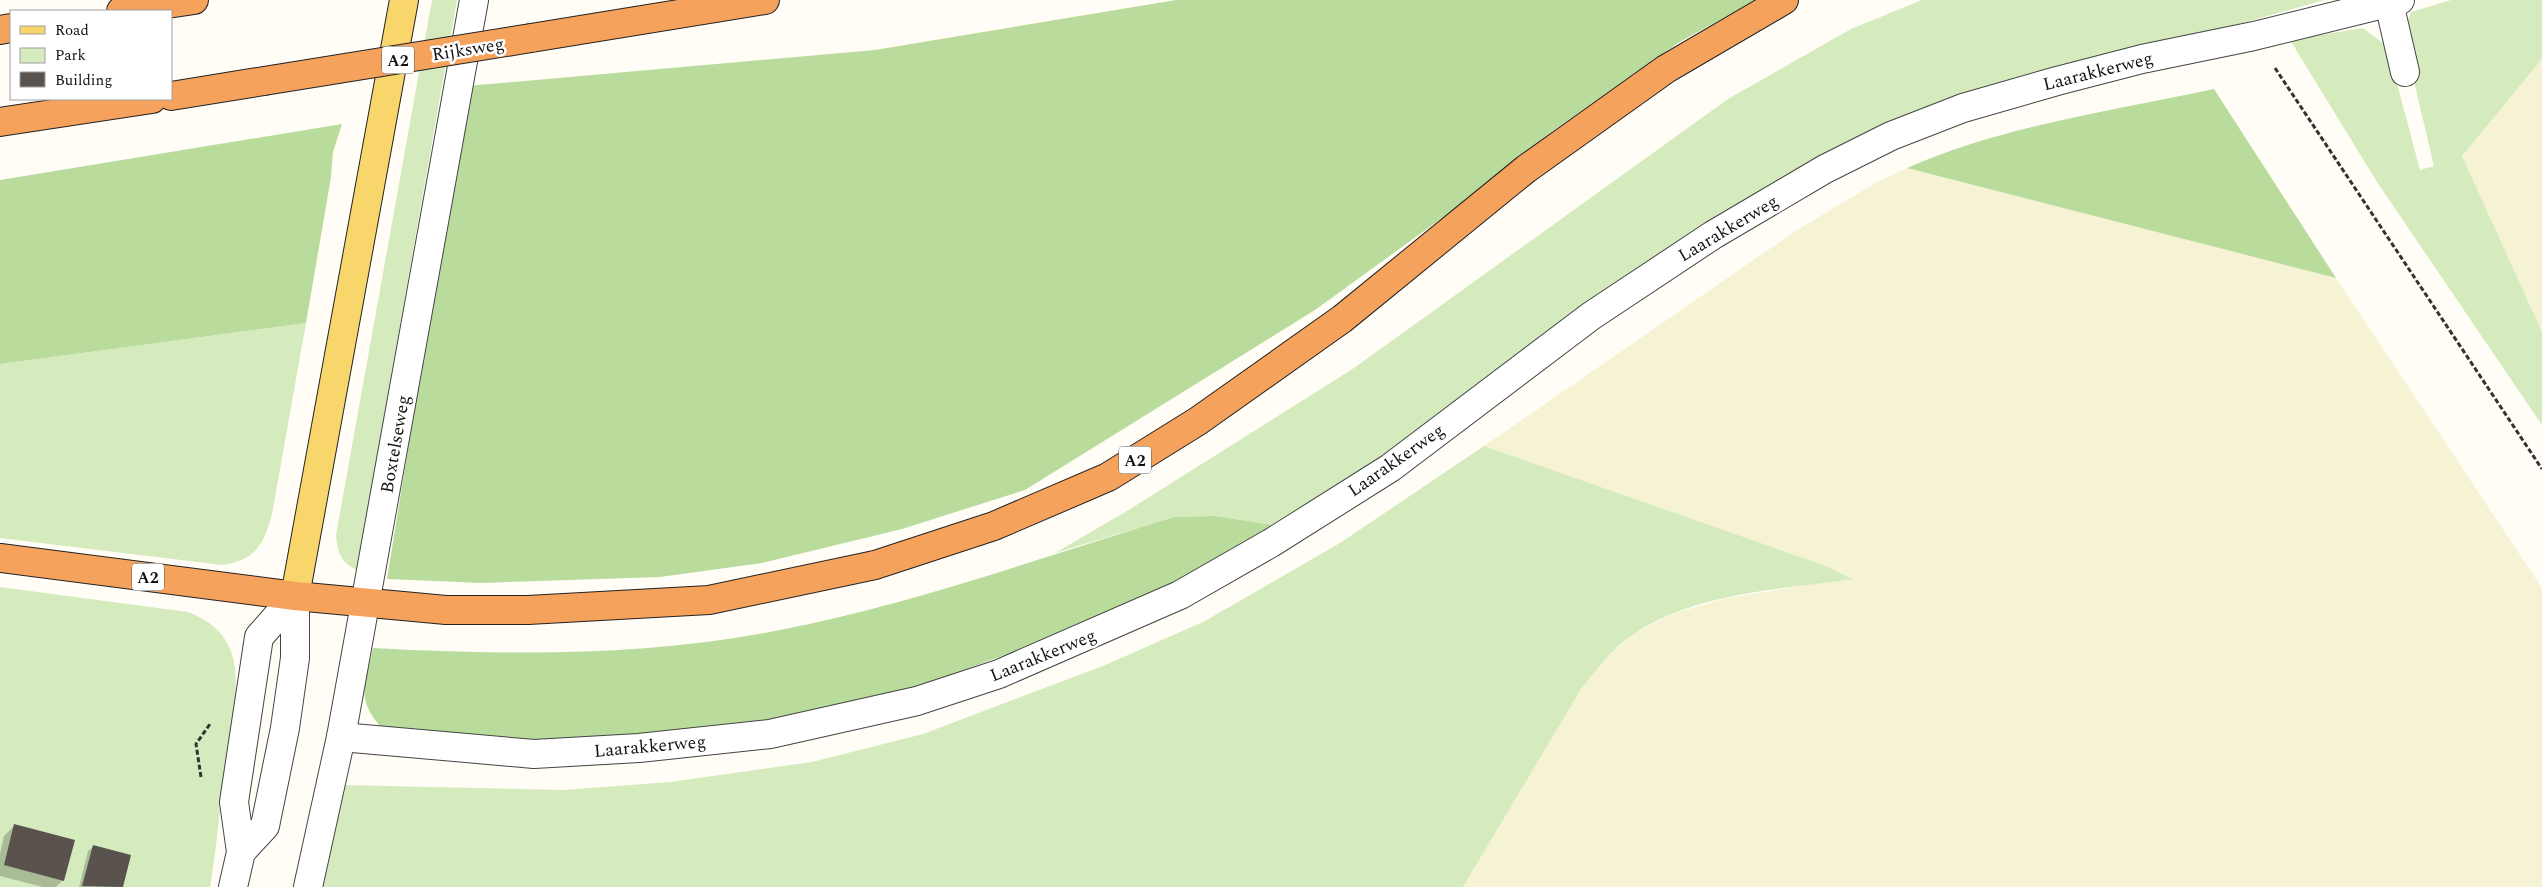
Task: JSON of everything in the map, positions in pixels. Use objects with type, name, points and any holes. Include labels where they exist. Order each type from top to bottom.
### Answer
[{"type":"highway","points":[[128,10],[194,0]]},
{"type":"highway","name":"Rijksweg","points":[[172,96],[765,0]]},
{"type":"highway","name":"A2","points":[[0,558],[295,596],[446,610],[528,610],[709,600],[875,565],[994,526],[1108,477],[1198,421],[1342,319],[1534,164],[1666,69],[1784,0]]},
{"type":"highway","points":[[0,122],[145,100]]},
{"type":"main road","points":[[295,596],[404,0]]},
{"type":"street","name":"Boxtelseweg","points":[[308,887],[342,737],[445,172],[474,0]]},
{"type":"street","points":[[2394,1],[2404,72]]},
{"type":"street","name":"Laarakkerweg","points":[[342,737],[534,754],[639,748],[770,734],[917,701],[999,674],[1180,595],[1271,543],[1390,468],[1591,316],[1713,235],[1825,169],[1891,136],[1963,108],[2142,59],[2254,36],[2394,1]]},
{"type":"street","points":[[240,852],[265,826],[285,728],[295,658],[295,596]]},
{"type":"street","points":[[233,887],[240,852],[234,802],[259,637],[295,596]]},
{"type":"path","points":[[2254,36],[2542,469]]},
{"type":"shaded area","points":[[2542,59],[2542,332],[2462,156]]},
{"type":"shaded area","points":[[1907,168],[2336,278],[2542,588],[2542,887],[1463,887],[1581,688],[1605,659],[1633,634],[1672,614],[1727,598],[1852,578],[1826,566],[1484,446],[1794,232],[1877,182]]},
{"type":"green space","points":[[432,0],[457,0],[357,570],[347,564],[341,556],[337,547],[336,535]]},
{"type":"green space","points":[[1176,0],[1756,0],[1678,43],[1554,130],[1453,210],[1315,310],[1025,490],[902,529],[762,563],[660,577],[481,583],[387,579],[467,86],[875,50]]},
{"type":"green space","points":[[1922,0],[2325,0],[1934,108],[1555,345],[1280,526],[1215,516],[1174,517],[1055,553],[1127,511],[1354,368],[1728,99],[1851,29]]},
{"type":"green space","points":[[2451,0],[2542,0],[2542,59],[2462,156],[2542,332],[2542,425],[2377,182],[2290,40],[2363,28],[2387,46],[2420,170],[2434,166],[2403,35],[2411,12]]},
{"type":"green space","points":[[2214,89],[2336,278],[1907,168],[1944,153],[2019,130]]},
{"type":"green space","points":[[342,124],[333,152],[331,177],[306,323],[0,364],[0,180]]},
{"type":"green space","points":[[306,323],[272,514],[262,542],[251,555],[234,563],[222,565],[0,538],[0,364]]},
{"type":"green space","points":[[1484,446],[1826,566],[1853,579],[1768,590],[1712,601],[1684,609],[1658,620],[1626,640],[1605,659],[1581,689],[1463,887],[323,887],[344,785],[564,790],[670,782],[812,762],[923,734],[1103,666],[1205,621],[1340,543]]},
{"type":"green space","points":[[1215,516],[1280,526],[1185,580],[1086,625],[910,690],[803,716],[674,735],[562,743],[385,732],[369,710],[364,693],[373,648],[473,652],[574,652],[675,646],[726,639],[775,631],[876,608],[1174,517]]},
{"type":"green space","points":[[0,587],[188,612],[211,624],[225,639],[233,658],[236,678],[235,699],[210,887],[0,887]]},
{"type":"building","points":[[14,824],[75,840],[64,881],[4,865]]},
{"type":"building","points":[[93,845],[131,855],[123,887],[82,886]]}]
